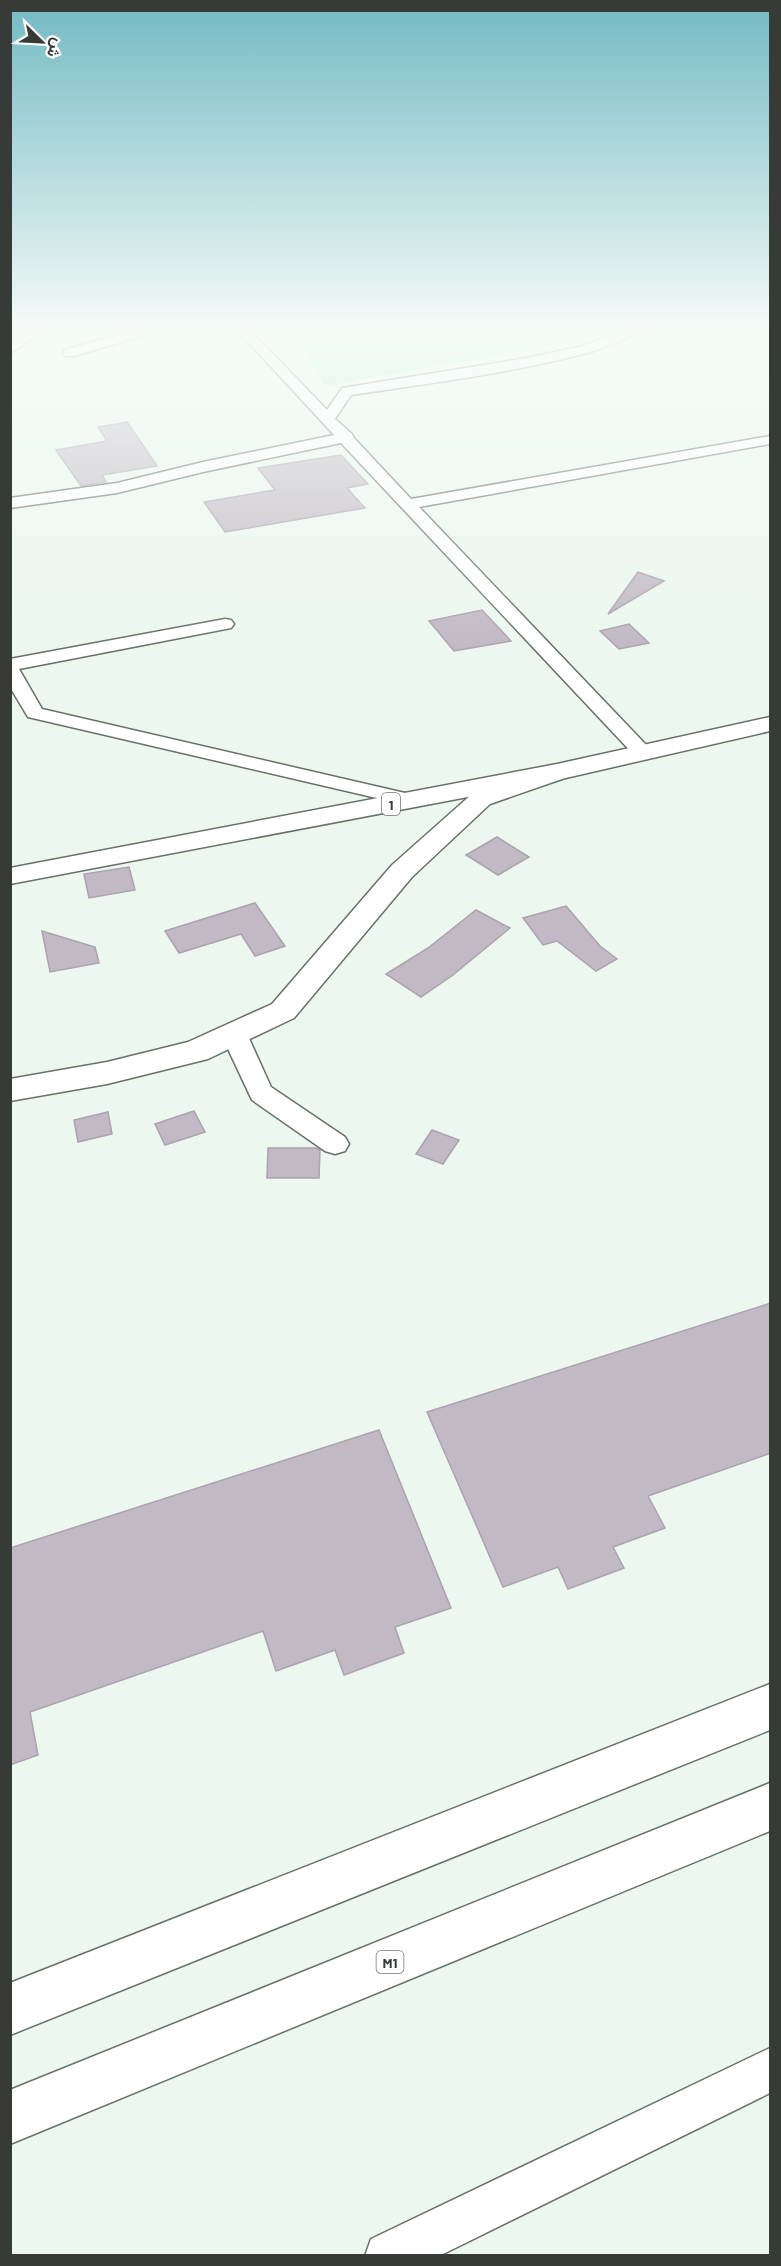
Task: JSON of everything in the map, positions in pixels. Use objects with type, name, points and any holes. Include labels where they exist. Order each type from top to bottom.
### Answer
[{"type":"main road","name":"1","points":[[10,876],[557,772],[771,724]]},
{"type":"main road","points":[[10,1090],[107,1073],[197,1051],[283,1011],[402,871],[481,799],[557,772]]},
{"type":"main road","points":[[10,2009],[771,1707]]},
{"type":"main road","name":"M1","points":[[10,2117],[771,1807]]},
{"type":"street","points":[[10,503],[117,488],[203,466],[346,437],[643,753]]},
{"type":"street","points":[[409,504],[771,440]]},
{"type":"street","points":[[10,665],[225,624]]},
{"type":"street","points":[[10,670],[35,713],[411,800]]},
{"type":"street","points":[[234,1034],[261,1093],[335,1144]]},
{"type":"street","points":[[388,2256],[771,2070]]},
{"type":"building","points":[[104,437],[137,437],[157,466],[102,475],[106,482],[81,486],[56,450],[107,441]]},
{"type":"building","points":[[341,455],[368,484],[347,488],[365,508],[225,532],[204,502],[275,490],[258,468]]},
{"type":"building","points":[[638,572],[664,581],[608,614]]},
{"type":"building","points":[[482,610],[511,641],[454,651],[429,621]]},
{"type":"building","points":[[629,624],[649,643],[619,649],[600,631]]},
{"type":"building","points":[[497,837],[529,857],[498,875],[466,855]]},
{"type":"building","points":[[129,867],[135,890],[89,898],[84,874]]},
{"type":"building","points":[[255,903],[285,946],[255,956],[241,934],[179,953],[165,931]]},
{"type":"building","points":[[566,906],[600,946],[617,959],[596,971],[557,941],[543,945],[523,918]]},
{"type":"building","points":[[476,910],[510,928],[453,975],[421,997],[386,974],[428,948]]},
{"type":"building","points":[[42,931],[95,947],[99,963],[50,972]]},
{"type":"building","points":[[194,1111],[205,1132],[165,1145],[155,1124]]},
{"type":"building","points":[[108,1112],[112,1134],[78,1142],[74,1120]]},
{"type":"building","points":[[432,1130],[459,1140],[443,1164],[416,1154]]},
{"type":"building","points":[[268,1148],[316,1148],[320,1150],[319,1178],[267,1178]]},
{"type":"building","points":[[771,1303],[771,1453],[648,1496],[665,1528],[613,1547],[624,1568],[568,1589],[558,1567],[503,1587],[427,1412]]},
{"type":"building","points":[[379,1430],[451,1608],[395,1627],[404,1653],[344,1675],[335,1650],[276,1671],[263,1631],[30,1712],[38,1755],[10,1765],[10,1548]]}]
